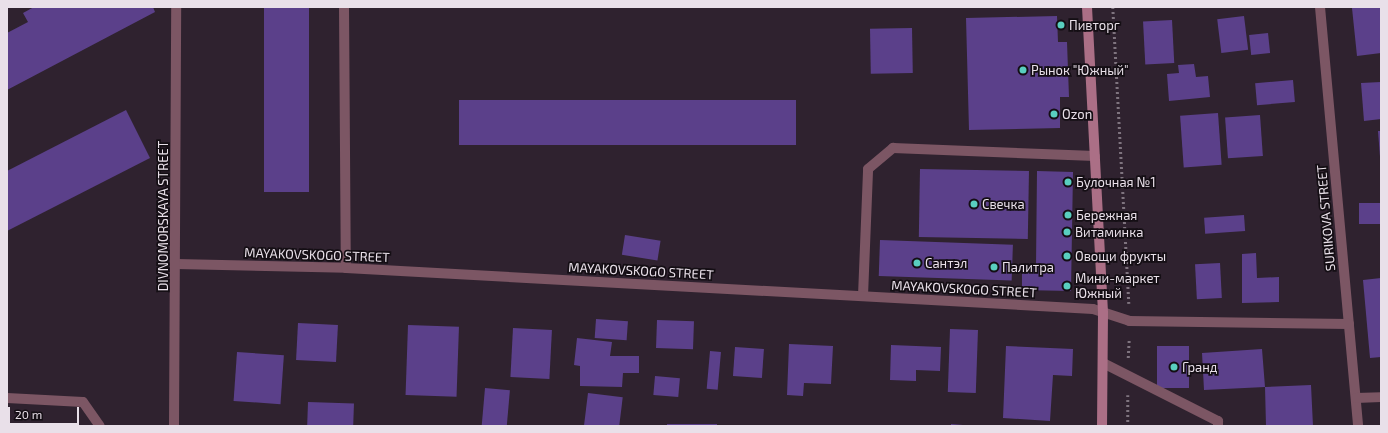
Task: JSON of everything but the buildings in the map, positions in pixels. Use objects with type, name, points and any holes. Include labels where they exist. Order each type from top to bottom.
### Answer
[{"type":"street","name":"DIVNOMORSKAYA STREET","points":[[174,426],[176,264],[176,7]]},
{"type":"street","points":[[344,7],[346,268]]},
{"type":"street","points":[[1086,7],[1103,313],[1102,426]]},
{"type":"street","name":"SURIKOVA STREET","points":[[1320,7],[1358,426]]},
{"type":"street","points":[[863,296],[868,169],[893,148],[1095,156]]},
{"type":"street","name":"MAYAKOVSKOGO STREET","points":[[176,264],[346,268],[1093,309],[1129,321],[1349,324]]},
{"type":"street","points":[[1103,363],[1218,421],[1218,426]]},
{"type":"street","points":[[1356,398],[1381,397]]},
{"type":"street","points":[[7,398],[83,402],[100,426]]},
{"type":"path","points":[[1112,7],[1129,321],[1128,426]]},
{"type":"place","name":"Пивторг","points":[[1061,25]]},
{"type":"place","name":"Рынок \"Южный\"","points":[[1023,70]]},
{"type":"place","name":"Ozon","points":[[1054,114]]},
{"type":"place","name":"Булочная №1","points":[[1068,182]]},
{"type":"place","name":"Свечка","points":[[974,204]]},
{"type":"place","name":"Бережная","points":[[1068,215]]},
{"type":"place","name":"Витаминка","points":[[1067,232]]},
{"type":"place","name":"Овощи фрукты","points":[[1067,256]]},
{"type":"place","name":"Сантэл","points":[[917,263]]},
{"type":"place","name":"Палитра","points":[[994,267]]},
{"type":"place","name":"Мини-маркет Южный","points":[[1067,286]]},
{"type":"place","name":"Гранд","points":[[1174,367]]}]
